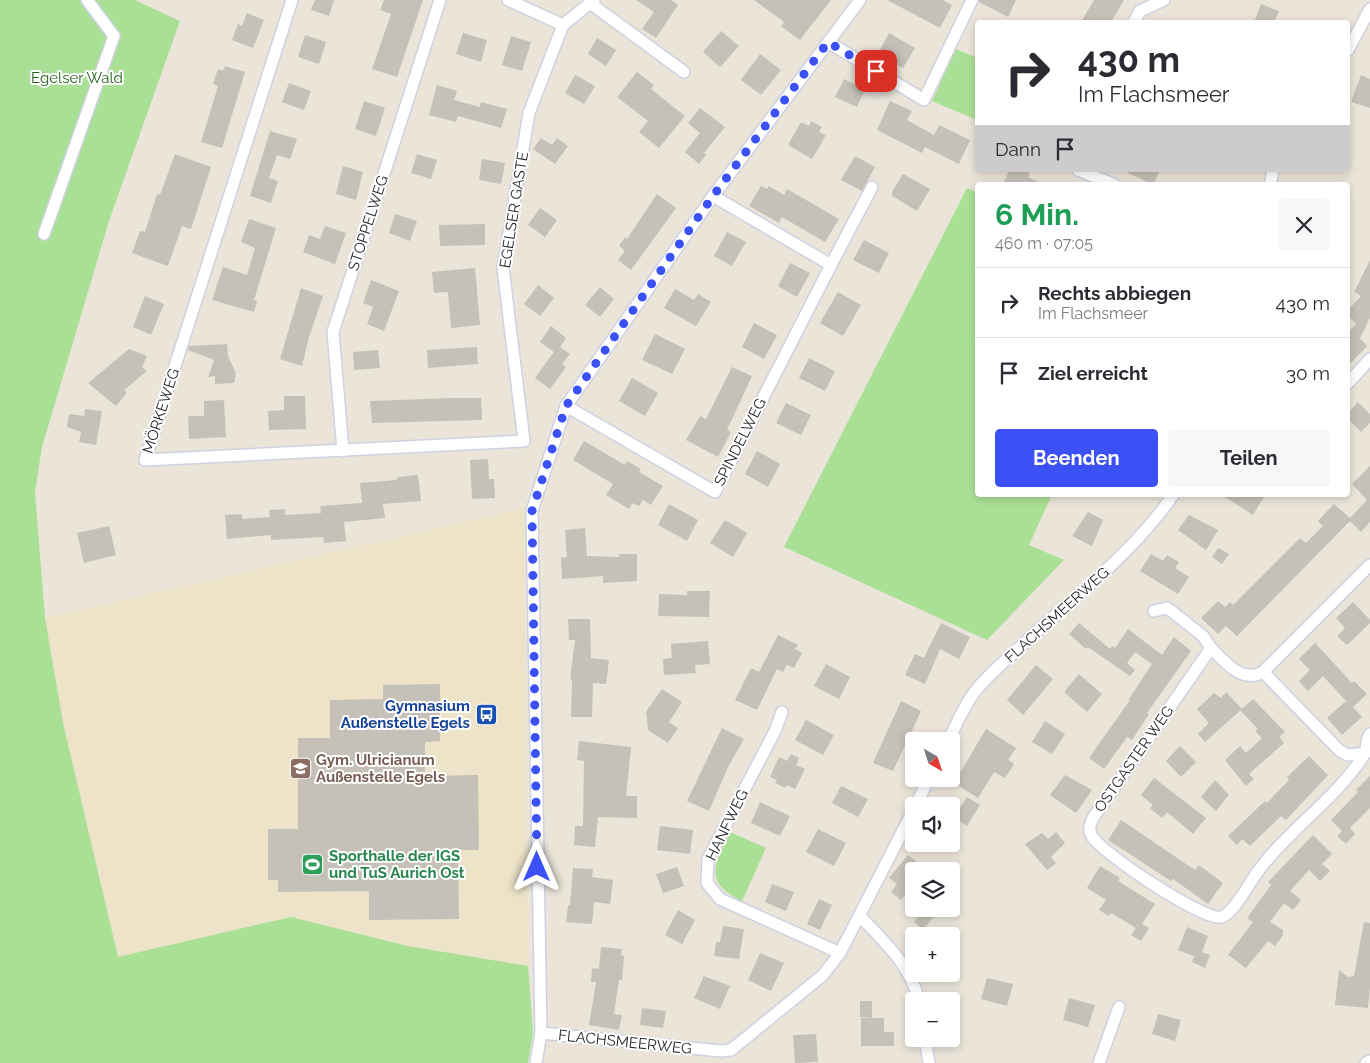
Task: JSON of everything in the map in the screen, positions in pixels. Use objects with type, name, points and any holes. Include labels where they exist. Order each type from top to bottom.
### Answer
[{"type":"street","points":[[44,234],[114,36],[88,0]]},
{"type":"street","name":"MÖRKEWEG","points":[[292,0],[145,460],[524,441]]},
{"type":"street","name":"STOPPELWEG","points":[[343,451],[333,332],[440,0]]},
{"type":"street","points":[[508,0],[562,25],[592,2],[684,72]]},
{"type":"street","points":[[536,1063],[541,1033],[532,511],[566,406],[713,196],[860,0]]},
{"type":"street","points":[[828,42],[924,100],[972,0]]},
{"type":"street","points":[[1135,20],[1140,11],[1164,0]]},
{"type":"street","points":[[1350,46],[1370,9]]},
{"type":"street","name":"EGELSER GASTE","points":[[524,441],[503,268],[529,113],[562,25]]},
{"type":"street","points":[[1083,172],[1108,182]]},
{"type":"street","name":"SPINDELWEG","points":[[566,406],[715,492],[872,187]]},
{"type":"street","points":[[713,196],[831,265]]},
{"type":"street","points":[[1350,381],[1370,359]]},
{"type":"street","name":"FLACHSMEERWEG","points":[[953,732],[972,696],[988,678],[1050,619],[1120,559],[1153,524],[1172,497]]},
{"type":"street","points":[[1154,611],[1167,608],[1203,636],[1211,648],[1229,665],[1243,676],[1254,677],[1263,672],[1370,565]]},
{"type":"street","name":"OSTGASTER WEG","points":[[1211,648],[1089,825],[1090,834],[1096,843],[1117,860],[1192,907],[1210,916],[1220,917],[1229,912],[1260,868],[1343,784],[1366,753],[1366,740],[1370,734]]},
{"type":"street","points":[[1263,672],[1340,751],[1348,755],[1366,753]]},
{"type":"street","name":"HANFWEG","points":[[782,712],[775,731],[708,859],[707,883],[720,899],[840,953]]},
{"type":"street","name":"FLACHSMEERWEG","points":[[541,1033],[702,1050],[731,1050],[823,975],[840,953],[905,826]]},
{"type":"street","points":[[860,916],[902,962],[914,982],[917,992]]},
{"type":"street","points":[[1099,1063],[1119,1007]]},
{"type":"street","points":[[927,1047],[930,1063]]},
{"type":"street","points":[[1366,1063],[1370,1060]]},
{"type":"shaded area","name":"Gym. Ulricianum Außenstelle Egels","points":[[524,508],[528,966],[408,946],[291,917],[118,957],[63,723],[45,618]]},
{"type":"green space","name":"Egelser Wald","points":[[0,0],[135,0],[180,21],[109,221],[42,447],[35,492],[45,618],[63,723],[118,957],[291,917],[408,946],[528,966],[533,1033],[528,1063],[0,1063]]},
{"type":"green space","points":[[956,49],[975,57],[975,119],[932,101]]},
{"type":"green space","points":[[967,188],[975,192],[975,497],[1051,497],[1029,545],[1064,560],[987,640],[784,547]]},
{"type":"green space","points":[[730,832],[766,848],[742,901],[729,894],[721,886],[715,871]]},
{"type":"building","points":[[315,0],[334,0],[329,16],[311,10]]},
{"type":"building","points":[[384,0],[423,0],[397,77],[372,69],[391,14],[380,10]]},
{"type":"building","points":[[636,0],[671,0],[678,5],[656,38],[642,29],[654,12]]},
{"type":"building","points":[[754,0],[831,0],[800,40],[781,26],[784,22]]},
{"type":"building","points":[[887,0],[943,0],[952,5],[940,28]]},
{"type":"building","points":[[979,0],[1016,0],[1008,17],[979,2]]},
{"type":"building","points":[[1094,0],[1124,0],[1112,20],[1082,20]]},
{"type":"building","points":[[1261,4],[1279,11],[1275,20],[1255,20]]},
{"type":"building","points":[[247,13],[264,20],[253,48],[232,40],[238,24],[242,26]]},
{"type":"building","points":[[721,31],[739,46],[720,67],[703,52]]},
{"type":"building","points":[[463,33],[487,40],[481,62],[456,54]]},
{"type":"building","points":[[889,33],[915,48],[903,68],[878,54]]},
{"type":"building","points":[[305,35],[326,42],[319,64],[298,57]]},
{"type":"building","points":[[511,36],[531,42],[522,71],[502,65]]},
{"type":"building","points":[[597,38],[616,50],[606,66],[588,54]]},
{"type":"building","points":[[760,54],[781,70],[761,95],[741,80]]},
{"type":"building","points":[[225,66],[245,72],[222,148],[201,142],[218,86],[213,84],[218,69],[223,71]]},
{"type":"building","points":[[637,72],[654,85],[651,89],[685,116],[659,148],[639,132],[648,121],[617,97]]},
{"type":"building","points":[[575,75],[595,86],[584,104],[565,93]]},
{"type":"building","points":[[1361,75],[1370,79],[1370,108],[1351,102]]},
{"type":"building","points":[[844,79],[865,89],[857,107],[835,97]]},
{"type":"building","points":[[289,83],[311,91],[304,110],[282,102]]},
{"type":"building","points":[[437,85],[457,91],[454,100],[480,107],[481,102],[507,109],[501,128],[458,116],[456,122],[429,115]]},
{"type":"building","points":[[364,101],[385,108],[376,136],[355,129]]},
{"type":"building","points":[[890,101],[912,111],[907,120],[934,135],[939,125],[970,140],[959,164],[925,147],[922,153],[877,130]]},
{"type":"building","points":[[700,108],[725,127],[704,153],[706,155],[699,164],[685,152],[700,133],[688,123]]},
{"type":"building","points":[[811,121],[822,127],[819,132],[826,135],[812,159],[788,145],[801,122],[809,126]]},
{"type":"building","points":[[270,131],[297,139],[290,159],[277,155],[269,178],[278,181],[271,203],[250,196]]},
{"type":"building","points":[[541,138],[552,145],[557,138],[568,146],[555,164],[533,149]]},
{"type":"building","points":[[175,154],[211,167],[191,229],[182,226],[168,266],[132,253],[140,231],[145,232],[157,194],[160,195]]},
{"type":"building","points":[[417,154],[437,160],[431,179],[411,173]]},
{"type":"building","points":[[855,156],[875,167],[862,191],[841,180]]},
{"type":"building","points":[[482,159],[505,163],[501,184],[479,180]]},
{"type":"building","points":[[343,166],[363,172],[356,200],[336,194]]},
{"type":"building","points":[[1009,172],[1030,172],[1028,177],[1039,182],[1004,182]]},
{"type":"building","points":[[1126,172],[1159,172],[1154,182],[1147,182]]},
{"type":"building","points":[[903,174],[930,189],[917,211],[892,196],[892,192]]},
{"type":"building","points":[[761,186],[767,189],[769,186],[784,195],[787,189],[839,219],[825,242],[782,217],[779,223],[749,206]]},
{"type":"building","points":[[657,194],[676,208],[631,270],[618,260],[625,251],[619,246],[625,237],[627,239]]},
{"type":"building","points":[[540,208],[557,220],[545,237],[528,225]]},
{"type":"building","points":[[395,214],[417,221],[410,241],[389,233]]},
{"type":"building","points":[[249,219],[276,228],[254,300],[257,301],[254,312],[212,300],[223,267],[247,275],[255,248],[241,242]]},
{"type":"building","points":[[485,224],[485,245],[440,246],[439,225]]},
{"type":"building","points":[[325,226],[346,233],[335,264],[303,252],[309,235],[320,239]]},
{"type":"building","points":[[727,232],[746,242],[732,266],[714,256]]},
{"type":"building","points":[[864,240],[889,253],[879,273],[853,260]]},
{"type":"building","points":[[1370,260],[1370,318],[1360,338],[1367,346],[1350,364],[1350,330],[1356,324],[1350,318],[1350,308],[1361,296],[1354,292]]},
{"type":"building","points":[[790,263],[810,273],[797,297],[778,286]]},
{"type":"building","points":[[475,268],[480,325],[451,328],[448,292],[434,293],[432,272]]},
{"type":"building","points":[[371,280],[399,291],[384,331],[367,324],[373,307],[363,303]]},
{"type":"building","points":[[538,285],[554,298],[540,316],[524,304]]},
{"type":"building","points":[[600,287],[614,299],[600,317],[585,305]]},
{"type":"building","points":[[301,288],[323,296],[309,337],[302,366],[280,359]]},
{"type":"building","points":[[675,289],[694,300],[698,294],[711,302],[696,326],[664,308]]},
{"type":"building","points":[[838,292],[861,305],[843,336],[820,323]]},
{"type":"building","points":[[145,296],[164,304],[151,335],[133,327]]},
{"type":"building","points":[[754,323],[777,335],[764,359],[742,347]]},
{"type":"building","points":[[551,326],[566,338],[560,347],[570,354],[562,364],[566,367],[550,389],[535,378],[554,352],[540,342]]},
{"type":"building","points":[[655,334],[685,349],[672,374],[642,360]]},
{"type":"building","points":[[227,344],[228,356],[236,373],[234,383],[215,384],[215,376],[208,377],[214,360],[188,350],[189,346]]},
{"type":"building","points":[[477,347],[478,364],[428,368],[427,350]]},
{"type":"building","points":[[129,349],[147,356],[142,367],[147,371],[124,390],[127,393],[116,406],[88,383]]},
{"type":"building","points":[[378,350],[380,368],[354,370],[353,352]]},
{"type":"building","points":[[809,358],[835,371],[825,391],[799,378]]},
{"type":"building","points":[[732,367],[752,376],[727,430],[731,432],[718,457],[686,440],[700,416],[706,419]]},
{"type":"building","points":[[632,378],[658,393],[645,416],[619,401]]},
{"type":"building","points":[[284,396],[305,396],[306,429],[269,430],[268,411],[284,410]]},
{"type":"building","points":[[481,398],[482,420],[372,423],[370,401]]},
{"type":"building","points":[[224,400],[226,437],[189,439],[188,416],[204,416],[204,401]]},
{"type":"building","points":[[1358,402],[1370,414],[1370,423],[1361,432],[1350,421],[1350,411]]},
{"type":"building","points":[[786,403],[811,415],[801,435],[776,423]]},
{"type":"building","points":[[85,409],[102,411],[96,445],[79,442],[81,432],[67,427],[69,414],[84,416]]},
{"type":"building","points":[[584,441],[625,465],[627,461],[641,469],[639,472],[663,486],[651,505],[643,500],[639,506],[632,503],[629,509],[606,495],[613,484],[573,460]]},
{"type":"building","points":[[757,451],[780,464],[768,487],[745,474]]},
{"type":"building","points":[[488,459],[489,479],[494,479],[495,498],[472,499],[470,460]]},
{"type":"building","points":[[1370,466],[1370,522],[1361,532],[1350,521],[1237,636],[1226,626],[1218,634],[1201,618],[1218,601],[1225,607],[1230,602],[1233,605],[1300,538],[1306,543],[1323,526],[1318,521],[1334,504],[1350,518],[1367,500],[1352,484]]},
{"type":"building","points":[[418,475],[421,501],[383,504],[385,518],[344,522],[346,541],[324,543],[323,537],[271,540],[271,535],[227,539],[225,515],[242,514],[242,519],[270,517],[269,510],[285,509],[285,515],[321,513],[320,506],[362,503],[360,483],[397,480],[397,477]]},
{"type":"building","points":[[1225,497],[1264,497],[1253,515]]},
{"type":"building","points":[[669,504],[698,520],[687,541],[658,525]]},
{"type":"building","points":[[1088,512],[1103,520],[1092,546],[1072,536]]},
{"type":"building","points":[[1189,515],[1218,530],[1206,550],[1178,530]]},
{"type":"building","points":[[725,520],[747,533],[733,557],[710,543]]},
{"type":"building","points":[[109,526],[116,555],[84,563],[77,533]]},
{"type":"building","points":[[585,528],[587,556],[619,557],[619,554],[637,554],[637,581],[603,583],[603,576],[562,579],[561,558],[567,557],[565,530]]},
{"type":"building","points":[[1218,548],[1229,554],[1222,564],[1212,557]]},
{"type":"building","points":[[1151,554],[1163,561],[1167,555],[1179,562],[1175,568],[1189,577],[1178,594],[1140,571]]},
{"type":"building","points":[[687,591],[710,591],[709,617],[658,616],[659,594],[687,595]]},
{"type":"building","points":[[1353,602],[1370,620],[1370,623],[1347,645],[1337,636],[1345,628],[1336,618]]},
{"type":"building","points":[[568,619],[590,619],[591,658],[609,660],[606,684],[593,683],[592,717],[571,717],[572,680],[570,679],[575,640],[569,640]]},
{"type":"building","points":[[941,623],[970,637],[959,659],[940,649],[925,684],[905,675],[915,654],[924,658]]},
{"type":"building","points":[[1079,623],[1110,649],[1112,646],[1115,648],[1128,629],[1162,655],[1174,637],[1191,651],[1147,713],[1149,714],[1132,740],[1127,737],[1104,769],[1089,758],[1130,700],[1152,664],[1135,652],[1127,663],[1135,670],[1130,676],[1088,647],[1086,649],[1069,634]]},
{"type":"building","points":[[778,635],[798,645],[795,649],[802,653],[794,668],[787,665],[783,672],[777,669],[757,710],[735,700],[751,668],[759,672]]},
{"type":"building","points":[[708,641],[710,664],[695,665],[696,673],[664,675],[663,659],[672,658],[671,644]]},
{"type":"building","points":[[1315,643],[1352,683],[1354,681],[1367,694],[1353,707],[1362,717],[1342,735],[1327,718],[1346,701],[1323,676],[1308,691],[1299,681],[1310,670],[1299,659]]},
{"type":"building","points":[[826,664],[850,677],[839,699],[814,686]]},
{"type":"building","points":[[1036,665],[1053,679],[1023,715],[1007,700]]},
{"type":"building","points":[[1079,674],[1102,694],[1087,712],[1064,692]]},
{"type":"building","points":[[440,684],[440,741],[425,742],[425,776],[478,775],[479,850],[458,850],[459,919],[369,920],[369,891],[278,892],[278,880],[268,880],[268,829],[298,829],[298,738],[330,738],[330,700],[383,699],[383,685]]},
{"type":"building","points":[[662,689],[682,702],[669,722],[678,728],[668,743],[648,730],[646,712]]},
{"type":"building","points":[[1226,692],[1242,709],[1205,742],[1198,734],[1209,723],[1197,709],[1214,693],[1221,698]]},
{"type":"building","points":[[1253,699],[1285,732],[1279,737],[1284,743],[1249,774],[1254,779],[1246,786],[1225,760],[1240,746],[1246,753],[1262,738],[1255,731],[1258,729],[1240,710]]},
{"type":"building","points":[[901,701],[921,711],[911,732],[905,732],[905,745],[893,771],[873,763]]},
{"type":"building","points":[[806,720],[834,735],[823,755],[795,740]]},
{"type":"building","points":[[1045,721],[1065,734],[1052,754],[1032,742]]},
{"type":"building","points":[[722,728],[744,739],[728,767],[709,811],[687,801]]},
{"type":"building","points":[[986,729],[1016,748],[1008,760],[1014,764],[1005,778],[994,772],[978,798],[960,787],[960,773]]},
{"type":"building","points":[[579,741],[631,747],[626,796],[637,796],[637,818],[598,817],[595,847],[574,845],[575,826],[583,826],[584,761],[577,760]]},
{"type":"building","points":[[1180,746],[1196,762],[1181,777],[1166,761]]},
{"type":"building","points":[[791,754],[799,758],[796,765],[805,769],[795,789],[787,785],[785,788],[775,783],[777,780],[770,777],[779,757],[787,761]]},
{"type":"building","points":[[1309,756],[1328,775],[1286,820],[1281,816],[1250,846],[1242,839],[1237,845],[1228,836],[1265,801],[1267,803],[1289,780],[1287,777]]},
{"type":"building","points":[[1065,775],[1092,790],[1076,813],[1050,795]]},
{"type":"building","points":[[1370,776],[1370,808],[1350,828],[1355,834],[1346,844],[1337,836],[1342,831],[1331,820],[1358,792],[1356,790]]},
{"type":"building","points":[[1154,778],[1206,818],[1193,834],[1167,812],[1162,818],[1150,808],[1153,805],[1141,795]]},
{"type":"building","points":[[1215,780],[1229,795],[1216,811],[1201,797]]},
{"type":"building","points":[[841,786],[868,799],[858,817],[832,803]]},
{"type":"building","points":[[967,797],[980,805],[967,826],[960,821],[960,808]]},
{"type":"building","points":[[760,802],[790,816],[780,836],[751,823]]},
{"type":"building","points":[[1121,820],[1195,870],[1199,865],[1223,883],[1208,904],[1173,879],[1171,881],[1108,840]]},
{"type":"building","points":[[660,826],[693,830],[690,854],[657,850]]},
{"type":"building","points":[[818,829],[846,843],[834,866],[806,852]]},
{"type":"building","points":[[1056,832],[1065,843],[1051,857],[1056,863],[1047,870],[1025,844],[1042,833],[1048,839]]},
{"type":"building","points":[[1313,835],[1332,854],[1322,864],[1330,871],[1320,881],[1309,870],[1290,891],[1301,900],[1293,910],[1284,903],[1270,922],[1283,930],[1283,935],[1275,946],[1268,941],[1246,968],[1228,955],[1253,922],[1247,918],[1271,885],[1268,882]]},
{"type":"building","points":[[908,855],[917,862],[905,862],[905,895],[901,900],[891,892],[897,884],[889,878]]},
{"type":"building","points":[[1100,866],[1120,878],[1118,881],[1155,904],[1142,924],[1149,928],[1141,941],[1131,935],[1136,928],[1111,913],[1109,916],[1099,910],[1106,900],[1087,888]]},
{"type":"building","points":[[677,867],[684,886],[663,893],[656,874]]},
{"type":"building","points":[[573,868],[593,869],[592,877],[613,880],[610,904],[594,902],[592,924],[566,922],[568,905],[570,905]]},
{"type":"building","points":[[772,884],[794,892],[786,911],[765,902]]},
{"type":"building","points":[[819,899],[832,905],[820,930],[807,924]]},
{"type":"building","points":[[678,910],[695,920],[682,944],[665,935]]},
{"type":"building","points":[[918,917],[934,917],[925,927],[920,927],[914,922]]},
{"type":"building","points":[[1364,922],[1370,923],[1370,988],[1368,1008],[1335,1005],[1339,970],[1348,977],[1354,976]]},
{"type":"building","points":[[723,926],[744,929],[739,959],[714,956],[716,942],[720,942]]},
{"type":"building","points":[[1187,927],[1208,936],[1202,952],[1210,955],[1205,968],[1192,962],[1194,956],[1178,950]]},
{"type":"building","points":[[601,947],[622,949],[621,955],[624,956],[622,980],[619,980],[614,1014],[622,1015],[619,1030],[589,1025],[596,982],[591,982],[592,968],[599,969]]},
{"type":"building","points":[[760,953],[784,963],[771,991],[748,980]]},
{"type":"building","points":[[704,976],[730,986],[720,1009],[694,998]]},
{"type":"building","points":[[987,978],[1013,984],[1007,1006],[981,999]]},
{"type":"building","points":[[1069,998],[1095,1005],[1088,1027],[1063,1020]]},
{"type":"building","points":[[860,1001],[872,1001],[872,1018],[860,1017]]},
{"type":"building","points":[[642,1008],[666,1011],[663,1028],[640,1025]]},
{"type":"building","points":[[1158,1014],[1181,1020],[1175,1041],[1152,1034]]},
{"type":"building","points":[[861,1018],[884,1018],[884,1032],[894,1032],[894,1046],[861,1046]]},
{"type":"building","points":[[816,1034],[818,1062],[795,1063],[793,1035]]},
{"type":"place","name":"Gymnasium Außenstelle Egels","points":[[486,715]]},
{"type":"place","name":"Gym. Ulricianum Außenstelle Egels","points":[[300,769]]},
{"type":"place","name":"Sporthalle der IGS und TuS Aurich Ost","points":[[313,865]]},
{"type":"route","points":[[537,867],[532,622],[532,511],[566,406],[713,196],[828,42],[876,71]]}]
